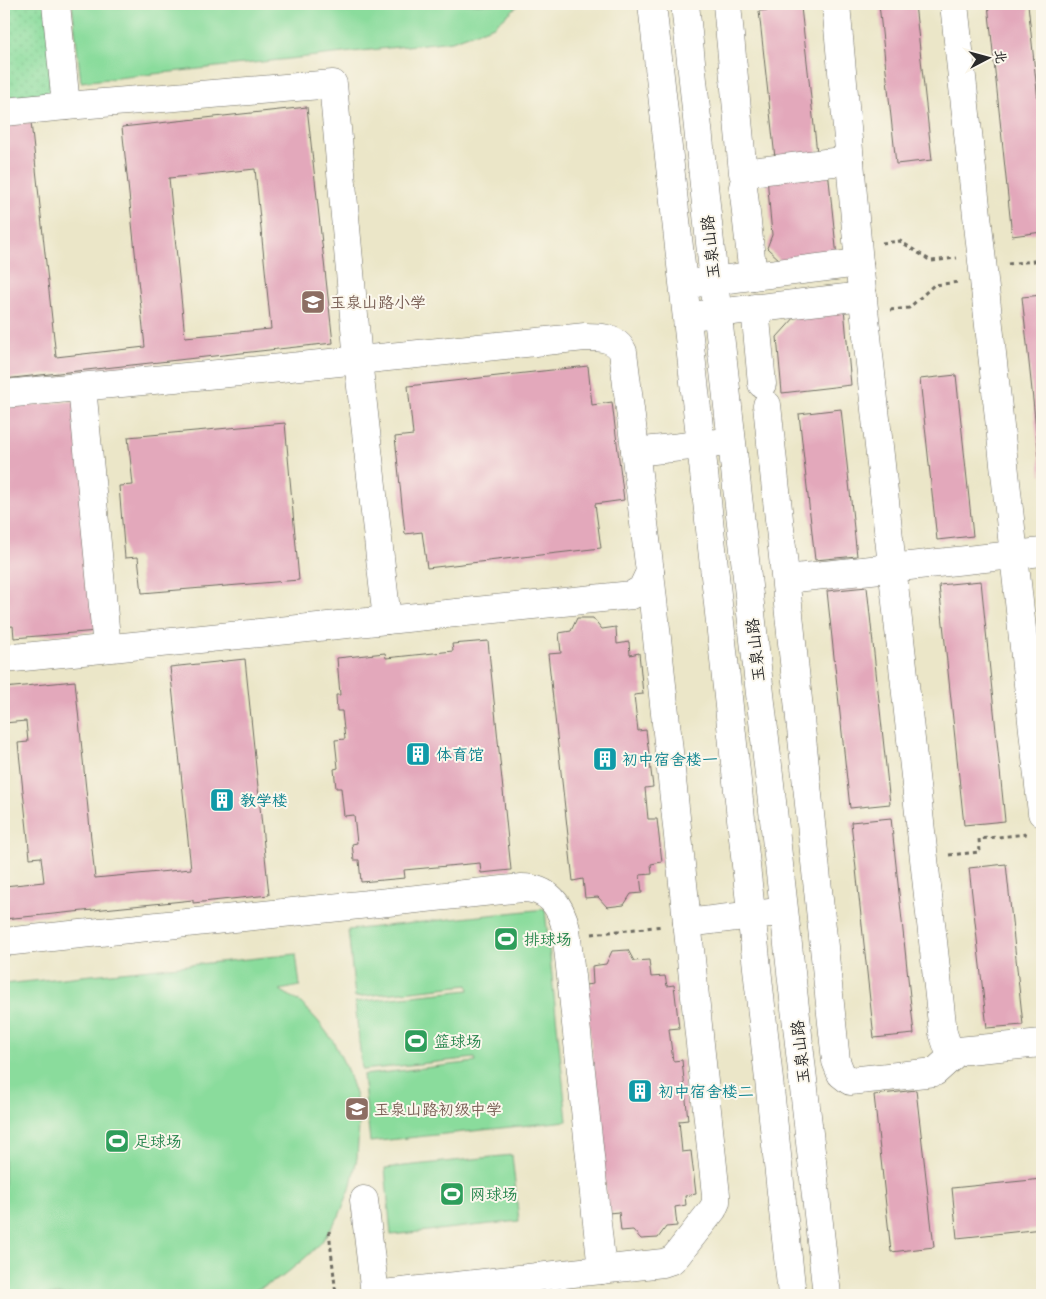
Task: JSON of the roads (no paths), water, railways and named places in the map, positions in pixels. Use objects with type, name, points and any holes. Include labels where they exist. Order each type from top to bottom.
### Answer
[{"type":"street","points":[[56,4],[66,106]]},
{"type":"street","name":"玉泉山路","points":[[652,4],[792,1295]]},
{"type":"street","name":"玉泉山路","points":[[685,4],[717,313],[827,1295]]},
{"type":"street","points":[[727,4],[743,173],[850,160]]},
{"type":"street","points":[[836,4],[864,304],[943,1033],[948,1048],[958,1051],[1042,1042]]},
{"type":"street","points":[[954,4],[974,268],[1014,555],[1038,823]]},
{"type":"street","points":[[4,112],[332,84],[358,360],[387,620]]},
{"type":"street","points":[[743,186],[753,276]]},
{"type":"street","points":[[683,285],[753,276],[859,255]]},
{"type":"street","points":[[687,316],[755,308],[864,304]]},
{"type":"street","points":[[755,308],[786,579],[836,1061],[841,1074],[850,1081],[935,1072],[958,1051]]},
{"type":"street","points":[[4,394],[585,337],[604,338],[620,345],[623,352],[650,572],[716,1202],[713,1209],[677,1255],[672,1260],[663,1263],[602,1270],[506,1288],[374,1295],[364,1200]]},
{"type":"street","points":[[82,387],[107,648]]},
{"type":"street","points":[[635,452],[732,442]]},
{"type":"street","points":[[786,579],[1042,552]]},
{"type":"street","points":[[4,659],[632,595],[642,589],[650,572]]},
{"type":"street","points":[[4,942],[522,888],[530,888],[544,893],[552,899],[562,913],[567,937],[602,1270]]},
{"type":"street","points":[[687,923],[784,912]]},
{"type":"place","name":"玉泉山路小学","points":[[313,302]]},
{"type":"place","name":"体育馆","points":[[418,754]]},
{"type":"place","name":"初中宿舍楼一","points":[[605,759]]},
{"type":"place","name":"教学楼","points":[[222,800]]},
{"type":"place","name":"排球场","points":[[506,939]]},
{"type":"place","name":"篮球场","points":[[416,1041]]},
{"type":"place","name":"初中宿舍楼二","points":[[640,1091]]},
{"type":"place","name":"玉泉山路初级中学","points":[[357,1109]]},
{"type":"place","name":"足球场","points":[[117,1141]]},
{"type":"place","name":"网球场","points":[[452,1194]]}]
